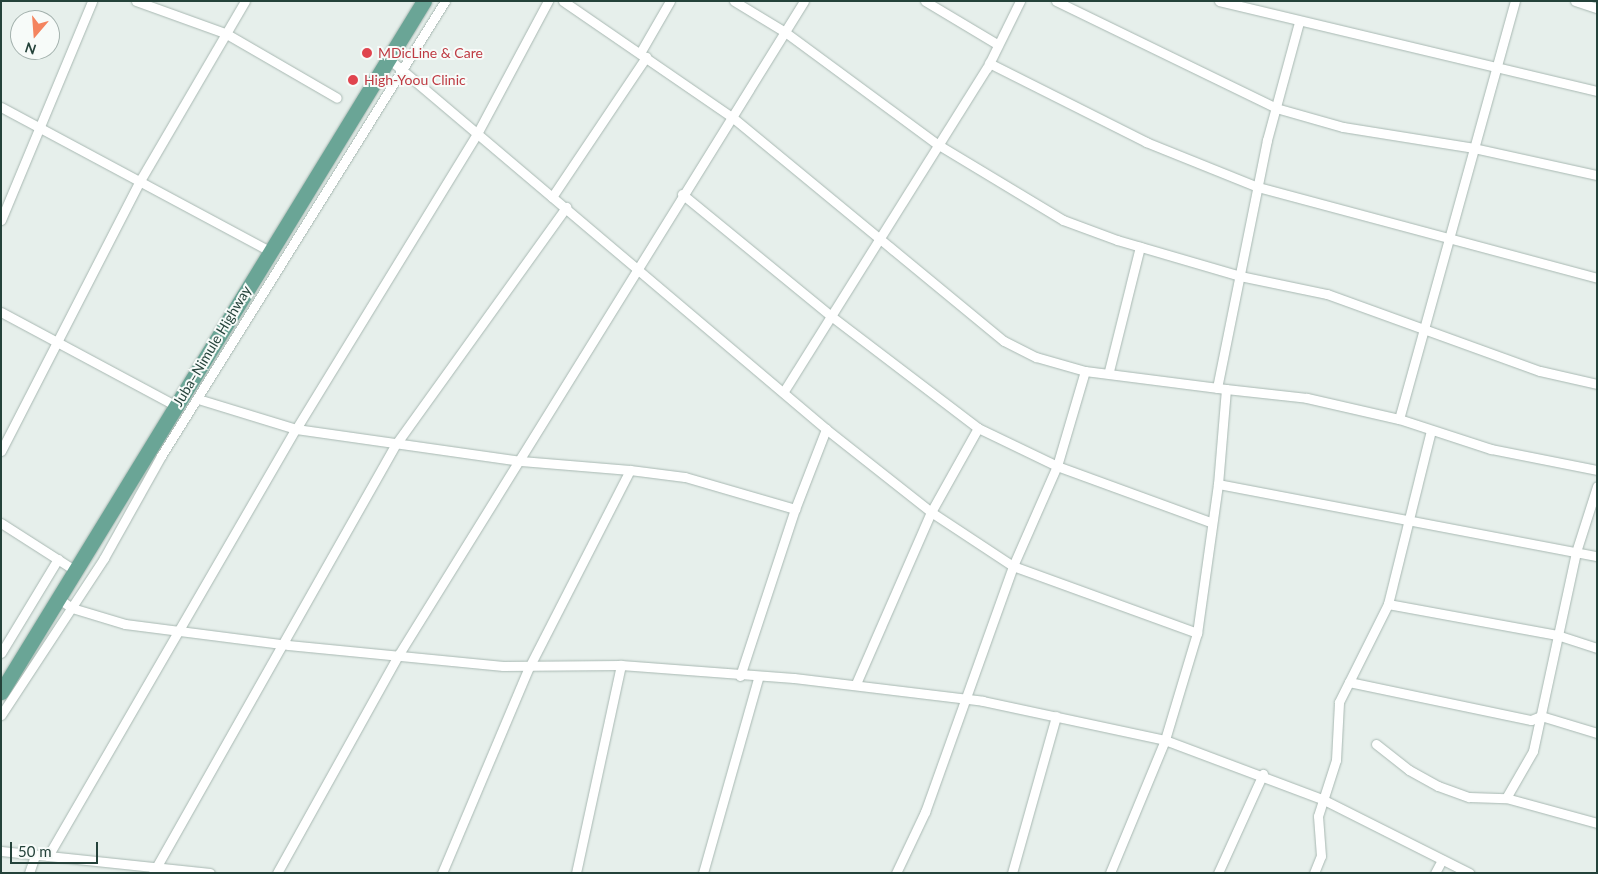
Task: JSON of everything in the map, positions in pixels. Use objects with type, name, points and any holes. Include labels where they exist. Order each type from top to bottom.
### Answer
[{"type":"main road","name":"Juba–Nimule Highway","points":[[1,692],[66,604],[76,571],[269,251],[424,1]]},
{"type":"street","points":[[1,220],[42,128],[92,1]]},
{"type":"street","points":[[136,1],[225,33],[337,98]]},
{"type":"street","points":[[1,451],[141,179],[245,1]]},
{"type":"street","points":[[1,715],[66,604],[198,399],[445,1]]},
{"type":"street","points":[[48,856],[177,630],[296,429],[478,132],[548,1]]},
{"type":"street","points":[[563,1],[732,116],[881,242],[1004,342],[1036,357],[1085,370],[1109,371],[1221,388],[1307,398],[1399,419],[1491,448],[1597,470]]},
{"type":"street","points":[[552,197],[643,55],[670,1]]},
{"type":"street","points":[[734,1],[785,32],[937,144],[1063,220],[1140,247],[1240,276],[1327,294],[1426,328],[1540,371],[1597,384]]},
{"type":"street","points":[[277,873],[399,654],[641,269],[682,194],[804,1]]},
{"type":"street","points":[[925,1],[997,44]]},
{"type":"street","points":[[784,391],[830,316],[881,242],[937,144],[989,63],[1020,1]]},
{"type":"street","points":[[1056,1],[1276,108],[1343,127],[1474,148],[1597,175]]},
{"type":"street","points":[[1219,1],[1299,22],[1597,91]]},
{"type":"street","points":[[1399,419],[1426,328],[1495,67],[1515,1]]},
{"type":"street","points":[[1575,1],[1597,8]]},
{"type":"street","points":[[1110,873],[1164,740],[1197,633],[1210,522],[1218,484],[1221,388],[1240,276],[1258,187],[1276,108],[1299,22]]},
{"type":"street","points":[[389,59],[478,132],[552,197],[641,269],[784,391],[826,430],[931,512],[1013,566],[1197,633]]},
{"type":"street","points":[[989,63],[1146,142],[1258,187],[1597,278]]},
{"type":"street","points":[[1,107],[141,179],[269,251]]},
{"type":"street","points":[[682,194],[830,316],[978,428],[1057,466],[1210,522]]},
{"type":"street","points":[[154,871],[396,444],[566,207]]},
{"type":"street","points":[[1109,371],[1140,247]]},
{"type":"street","points":[[1,312],[59,341],[176,406]]},
{"type":"street","points":[[896,873],[925,812],[1013,566],[1057,466],[1085,370]]},
{"type":"street","points":[[198,399],[296,429],[521,461],[630,470],[685,477],[795,509]]},
{"type":"street","points":[[856,684],[931,512],[978,428]]},
{"type":"street","points":[[740,676],[795,509],[826,430]]},
{"type":"street","points":[[1314,873],[1321,856],[1318,820],[1322,800],[1336,760],[1339,702],[1388,604],[1411,520],[1431,430]]},
{"type":"street","points":[[442,873],[529,667],[630,470]]},
{"type":"street","points":[[1218,484],[1597,556]]},
{"type":"street","points":[[1506,798],[1527,768],[1541,716],[1576,552],[1597,486]]},
{"type":"street","points":[[1,522],[76,571]]},
{"type":"street","points":[[1,653],[58,559]]},
{"type":"street","points":[[66,604],[125,624],[281,644],[529,667],[621,665],[758,678],[856,684],[965,699],[1056,716],[1164,740],[1262,774],[1322,800],[1469,873]]},
{"type":"street","points":[[1388,604],[1557,635],[1597,648]]},
{"type":"street","points":[[576,873],[621,665]]},
{"type":"street","points":[[703,873],[758,678]]},
{"type":"street","points":[[1349,682],[1531,720],[1541,716],[1597,733]]},
{"type":"street","points":[[1012,873],[1056,716]]},
{"type":"street","points":[[1376,744],[1409,770],[1438,786],[1469,797],[1506,798],[1597,823]]},
{"type":"street","points":[[1218,873],[1262,774]]},
{"type":"street","points":[[1,851],[154,871],[210,873]]},
{"type":"street","points":[[29,873],[35,856]]},
{"type":"street","points":[[1435,873],[1442,860]]},
{"type":"place","name":"MDicLine & Care","points":[[367,53]]},
{"type":"place","name":"High-Yoou Clinic","points":[[353,80]]}]
